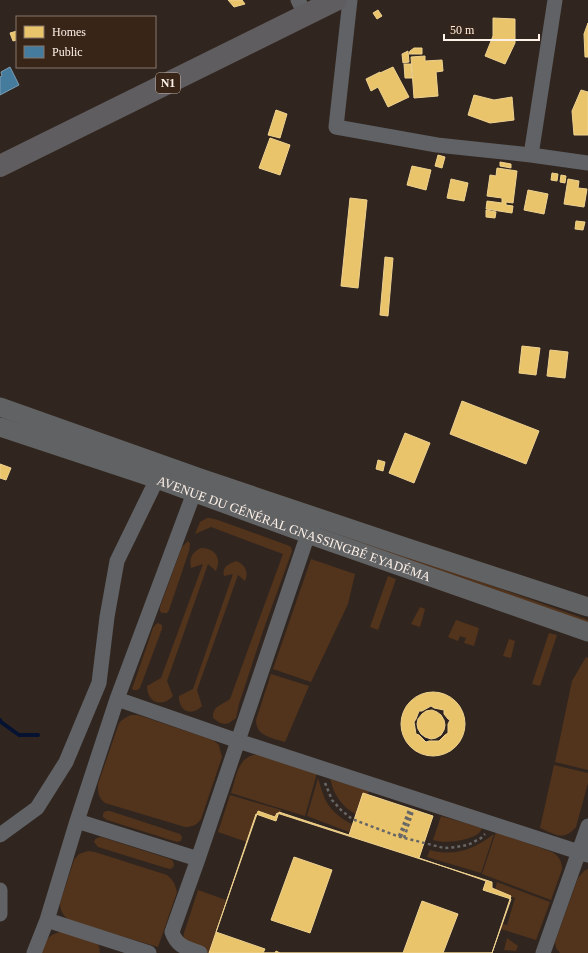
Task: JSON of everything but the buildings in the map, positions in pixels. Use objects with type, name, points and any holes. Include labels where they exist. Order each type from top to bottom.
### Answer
[{"type":"highway","name":"N1","points":[[0,166],[302,7],[336,0]]},
{"type":"main road","name":"AVENUE DU GÉNÉRAL GNASSINGBÉ EYADÉMA","points":[[0,407],[197,485],[308,534],[588,632]]},
{"type":"main road","name":"AVENUE DU GÉNÉRAL GNASSINGBÉ EYADÉMA","points":[[0,427],[157,479],[197,485],[315,516],[588,607]]},
{"type":"street","points":[[350,0],[336,128],[437,144],[588,163]]},
{"type":"street","points":[[531,155],[555,0]]},
{"type":"street","points":[[0,835],[37,808],[66,762],[100,683],[107,617],[117,561],[157,479]]},
{"type":"street","points":[[34,953],[47,920],[77,821],[117,699],[197,485]]},
{"type":"street","points":[[200,953],[180,945],[174,939],[172,932],[315,516]]},
{"type":"street","points":[[117,699],[238,741],[584,853]]},
{"type":"street","points":[[77,821],[198,859]]},
{"type":"street","points":[[543,953],[584,853],[588,826]]},
{"type":"street","points":[[0,890],[0,914]]},
{"type":"street","points":[[47,920],[109,947],[149,953]]},
{"type":"path","points":[[323,769],[325,782],[332,800],[341,810],[352,819],[397,836],[444,848],[456,847],[468,845],[481,838],[488,831],[492,823]]},
{"type":"path","points":[[401,837],[412,808],[401,837]]},
{"type":"shaded area","points":[[207,518],[218,520],[287,545],[291,547],[292,551],[263,631],[239,704],[236,718],[225,724],[220,723],[213,718],[214,711],[218,706],[230,699],[283,554],[211,527],[195,534],[200,522]]},
{"type":"shaded area","points":[[331,532],[445,569],[588,620],[588,627]]},
{"type":"shaded area","points":[[188,541],[190,544],[189,551],[169,610],[167,613],[162,613],[160,611],[160,607],[182,547]]},
{"type":"shaded area","points":[[201,548],[206,548],[216,555],[218,558],[218,566],[216,571],[208,564],[167,681],[173,696],[164,702],[156,702],[152,700],[147,686],[161,678],[203,564],[191,568],[190,561],[195,551]]},
{"type":"shaded area","points":[[311,559],[355,574],[348,604],[311,682],[273,669]]},
{"type":"shaded area","points":[[236,561],[244,566],[247,574],[245,581],[238,575],[197,690],[202,706],[194,711],[186,711],[183,709],[179,701],[179,696],[193,689],[233,574],[224,576],[224,570],[228,565]]},
{"type":"shaded area","points":[[388,576],[396,579],[378,630],[370,627]]},
{"type":"shaded area","points":[[420,607],[425,609],[420,627],[411,624]]},
{"type":"shaded area","points":[[456,620],[479,628],[474,646],[464,643],[466,638],[460,636],[458,641],[448,637]]},
{"type":"shaded area","points":[[158,623],[162,625],[162,629],[140,688],[133,690],[132,688],[153,628]]},
{"type":"shaded area","points":[[549,633],[557,635],[540,686],[532,684]]},
{"type":"shaded area","points":[[509,639],[515,641],[511,658],[503,656]]},
{"type":"shaded area","points":[[586,657],[588,658],[588,770],[555,762],[572,681]]},
{"type":"shaded area","points":[[271,674],[309,686],[285,742],[266,736],[259,730],[257,725],[256,720]]},
{"type":"shaded area","points":[[131,715],[138,715],[213,740],[219,745],[222,757],[201,819],[196,824],[185,827],[105,803],[100,797],[98,792],[98,784],[119,723]]},
{"type":"shaded area","points":[[258,755],[317,773],[305,816],[231,793],[240,765],[248,757]]},
{"type":"shaded area","points":[[554,765],[588,773],[588,783],[576,827],[571,832],[563,835],[555,834],[540,828]]},
{"type":"shaded area","points":[[318,778],[328,804],[338,816],[356,826],[355,831],[350,829],[349,832],[307,816]]},
{"type":"shaded area","points":[[330,779],[369,791],[360,816],[352,812],[342,803],[334,791]]},
{"type":"shaded area","points":[[230,795],[281,810],[280,814],[275,817],[258,812],[247,842],[218,832]]},
{"type":"shaded area","points":[[107,811],[180,834],[182,837],[181,841],[177,842],[107,820],[103,817],[103,814]]},
{"type":"shaded area","points":[[441,816],[482,828],[475,836],[463,840],[443,842],[433,840]]},
{"type":"shaded area","points":[[496,832],[557,855],[561,861],[562,869],[551,900],[482,874]]},
{"type":"shaded area","points":[[494,834],[481,873],[427,857],[430,850],[448,853],[472,848]]},
{"type":"shaded area","points":[[101,837],[170,859],[173,861],[174,866],[171,869],[166,868],[98,847],[94,842],[97,838]]},
{"type":"shaded area","points":[[88,851],[167,875],[173,881],[177,892],[158,947],[71,921],[64,916],[60,903],[74,860],[79,854]]},
{"type":"shaded area","points":[[588,869],[588,953],[560,953],[556,948],[555,942],[578,878]]},
{"type":"shaded area","points":[[497,882],[550,902],[536,940],[501,929],[502,924],[507,925],[515,898],[495,890]]},
{"type":"shaded area","points":[[198,890],[226,900],[215,933],[234,941],[227,953],[206,953],[183,939]]},
{"type":"shaded area","points":[[63,931],[96,942],[99,946],[100,953],[40,953],[50,936]]},
{"type":"shaded area","points":[[507,938],[518,946],[516,951],[504,950]]},
{"type":"water","points":[[433,697],[442,699],[451,704],[457,713],[459,729],[451,742],[444,747],[438,749],[428,749],[419,746],[412,740],[408,732],[407,724],[408,715],[413,707],[422,699]],"holes":[[[431,706],[444,710],[444,713],[450,720],[448,724],[448,733],[439,741],[429,741],[416,734],[414,722],[419,711]]]},
{"type":"water","points":[[431,711],[441,715],[445,725],[441,735],[431,739],[421,735],[417,725],[421,715]]},
{"type":"waterway","points":[[0,720],[19,735],[38,735]]}]
